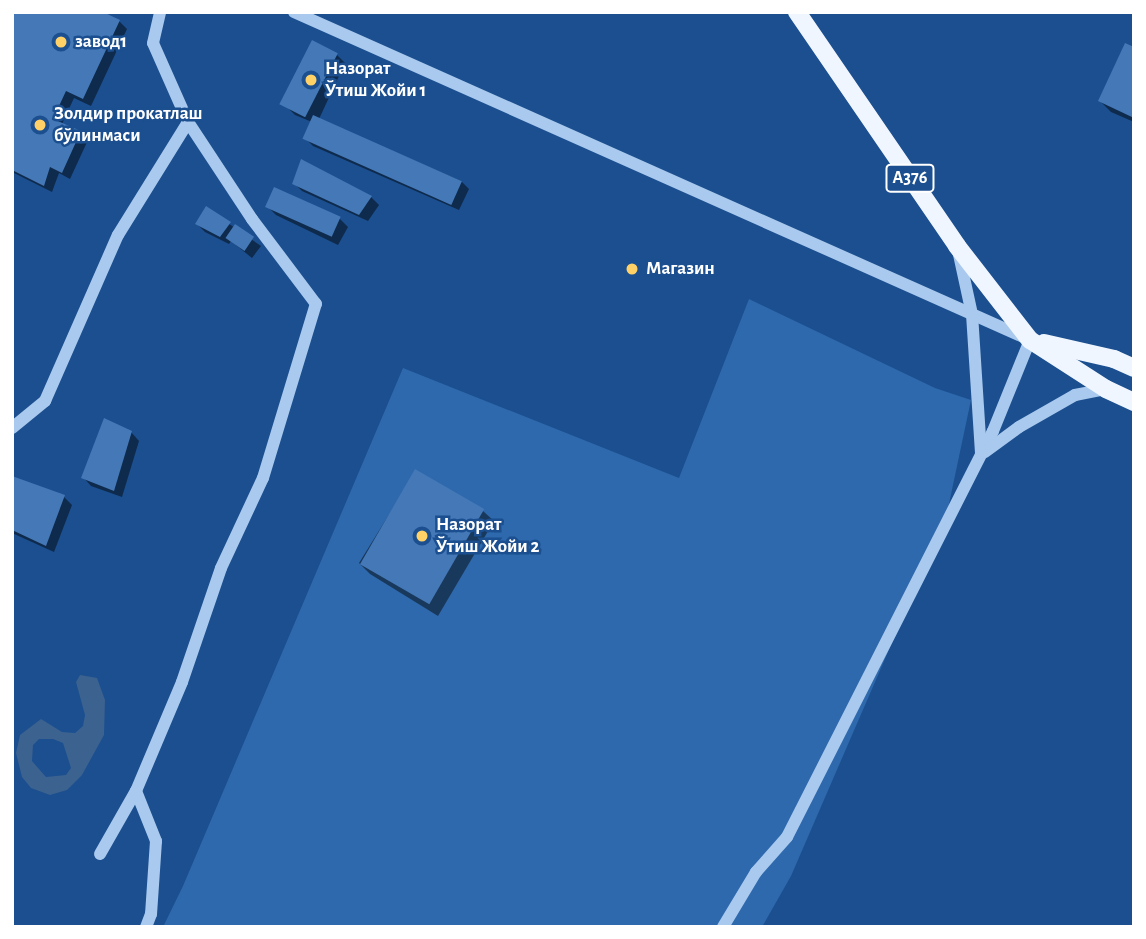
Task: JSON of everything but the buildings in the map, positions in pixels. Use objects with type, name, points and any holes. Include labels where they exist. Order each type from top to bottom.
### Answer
[{"type":"main road","name":"A376","points":[[797,12],[957,246],[1030,340]]},
{"type":"main road","points":[[1030,340],[1114,359],[1134,368]]},
{"type":"main road","points":[[1030,340],[1106,389],[1134,402]]},
{"type":"street","points":[[100,853],[136,791],[182,682],[221,568],[263,478],[316,304],[252,219],[188,122],[153,43],[160,12]]},
{"type":"street","points":[[294,12],[1030,340],[982,455],[788,837],[756,872],[723,927]]},
{"type":"street","points":[[12,429],[45,401],[118,235],[188,122]]},
{"type":"street","points":[[957,246],[972,314],[982,455]]},
{"type":"street","points":[[982,455],[1019,428],[1075,395],[1106,389]]},
{"type":"street","points":[[136,791],[156,841],[151,914],[146,927]]},
{"type":"shaded area","points":[[749,299],[935,388],[971,400],[946,518],[791,876],[762,927],[163,927],[183,886],[403,368],[679,478]]},
{"type":"shaded area","points":[[80,675],[97,678],[105,700],[104,735],[82,775],[67,790],[50,795],[31,788],[22,777],[16,753],[20,735],[41,719],[62,732],[75,733],[83,726],[85,715],[76,682]],"holes":[[[39,739],[53,739],[63,743],[71,768],[66,775],[46,777],[32,761],[33,745]]]},
{"type":"place","name":"завод1","points":[[61,42]]},
{"type":"place","name":"Назорат Ўтиш Жойи 1","points":[[311,80]]},
{"type":"place","name":"Золдир прокатлаш бўлинмаси","points":[[40,125]]},
{"type":"place","name":"Магазин","points":[[632,269]]},
{"type":"place","name":"Назорат Ўтиш Жойи 2","points":[[422,536]]}]
